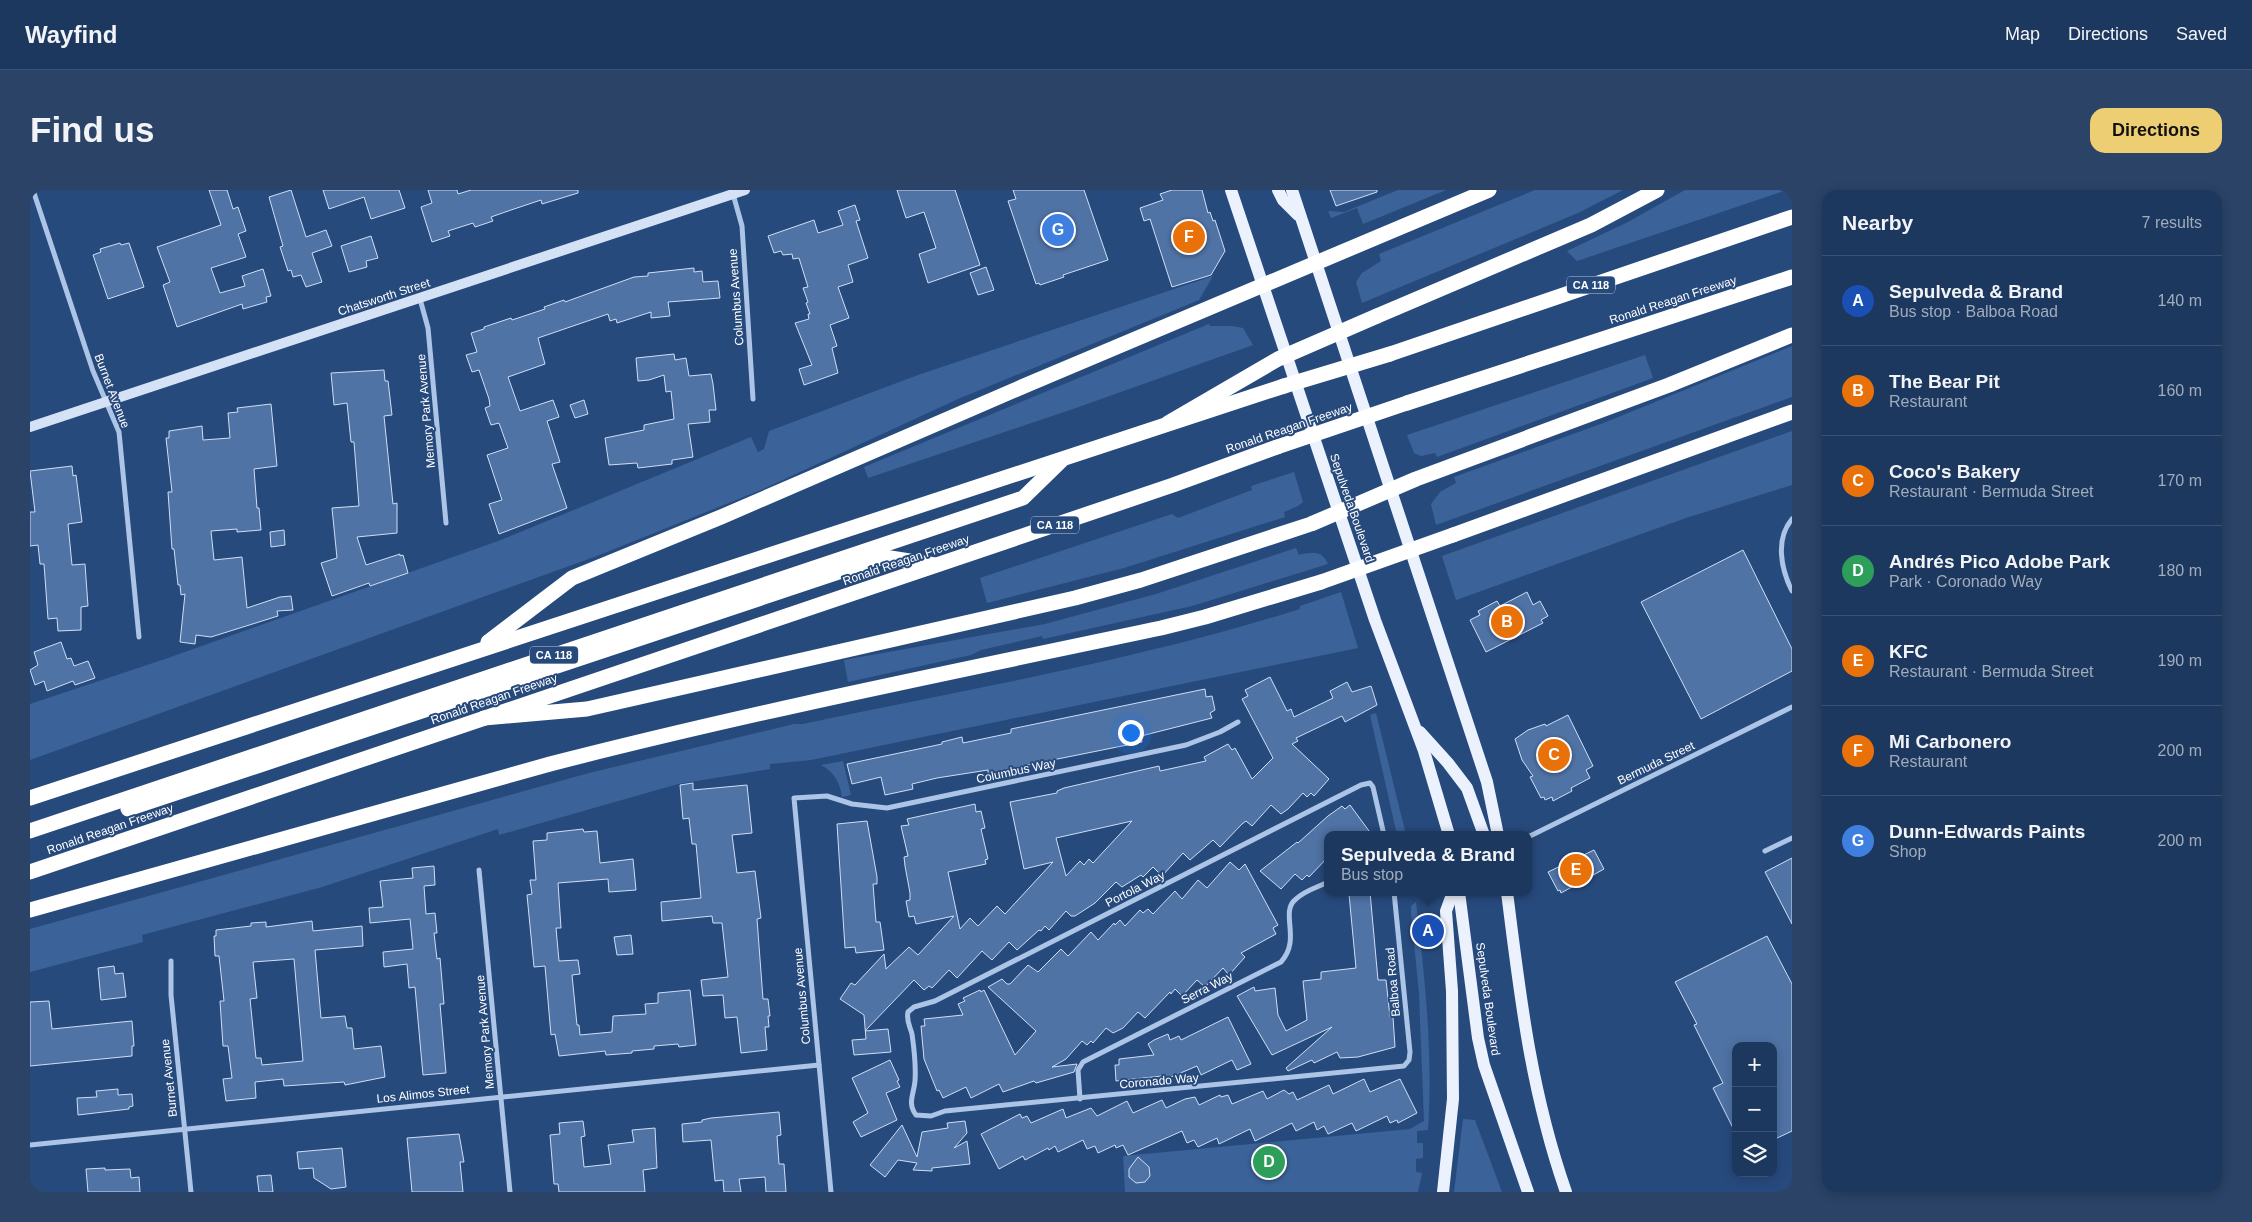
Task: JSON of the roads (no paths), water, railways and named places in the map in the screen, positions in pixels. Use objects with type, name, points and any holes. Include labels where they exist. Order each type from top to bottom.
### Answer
[{"type":"highway","points":[[478,650],[572,578],[722,518],[1024,386],[1489,190]]},
{"type":"highway","points":[[1168,423],[1278,359],[1591,225],[1657,190]]},
{"type":"highway","name":"CA 118","points":[[30,798],[1168,423],[1390,354],[1792,217]]},
{"type":"highway","name":"Ronald Reagan Freeway","points":[[30,872],[1173,485],[1277,447],[1792,277]]},
{"type":"highway","points":[[484,718],[587,709],[1075,598],[1141,580],[1312,524],[1390,490],[1669,385],[1792,335]]},
{"type":"highway","points":[[30,910],[593,752],[761,712],[1161,628],[1221,612],[1321,582],[1792,412]]},
{"type":"highway","name":"CA 118","points":[[30,831],[1023,498],[1064,458]]},
{"type":"highway","name":"CA 118","points":[[30,842],[884,557],[937,565]]},
{"type":"main road","name":"Chatsworth Street","points":[[30,427],[745,190]]},
{"type":"main road","name":"Sepulveda Boulevard","points":[[1231,190],[1375,620],[1415,726],[1438,794],[1448,831]]},
{"type":"main road","points":[[1278,190],[1283,200],[1302,219]]},
{"type":"main road","points":[[1292,190],[1487,782],[1497,831]]},
{"type":"main road","points":[[1415,726],[1448,763],[1467,788],[1483,831]]},
{"type":"main road","points":[[1443,1192],[1453,1099],[1452,991],[1446,911],[1452,896]]},
{"type":"main road","name":"Sepulveda Boulevard","points":[[1460,896],[1474,1010],[1484,1065],[1528,1192]]},
{"type":"main road","points":[[1508,896],[1530,1062],[1551,1148],[1566,1192]]},
{"type":"street","name":"Burnet Avenue","points":[[33,190],[105,403],[119,432],[139,637]]},
{"type":"street","name":"Columbus Avenue","points":[[733,194],[742,226],[753,399]]},
{"type":"street","name":"Memory Park Avenue","points":[[420,299],[428,328],[446,523]]},
{"type":"street","points":[[1792,519],[1784,533],[1782,566],[1792,591]]},
{"type":"street","name":"Bermuda Street","points":[[1532,836],[1792,707]]},
{"type":"street","name":"Columbus Way","points":[[794,798],[827,796],[852,804],[887,808],[1186,745],[1220,732],[1238,722]]},
{"type":"street","name":"Portola Way","points":[[916,1115],[912,1110],[911,1102],[915,1083],[912,1034],[907,1017],[908,1012],[914,1007],[936,1001],[1361,784],[1370,783],[1383,831]]},
{"type":"street","name":"Columbus Avenue","points":[[794,798],[831,1192]]},
{"type":"street","points":[[1765,852],[1792,838]]},
{"type":"street","name":"Memory Park Avenue","points":[[479,870],[510,1192]]},
{"type":"street","name":"Serra Way","points":[[1080,1099],[1078,1070],[1083,1062],[1281,962],[1287,955],[1291,945],[1289,910],[1295,899],[1324,884]]},
{"type":"street","name":"Balboa Road","points":[[1394,896],[1410,1052],[1409,1060],[1404,1066]]},
{"type":"street","name":"Burnet Avenue","points":[[171,961],[171,995],[191,1192]]},
{"type":"street","name":"Los Alimos Street","points":[[30,1145],[818,1065]]},
{"type":"street","name":"Coronado Way","points":[[916,1115],[931,1116],[945,1111],[1404,1066]]},
{"type":"place","name":"Dunn-Edwards Paints","points":[[1058,230]]},
{"type":"place","name":"Mi Carbonero","points":[[1189,237]]},
{"type":"place","name":"The Bear Pit","points":[[1507,622]]},
{"type":"place","name":"Coco's Bakery","points":[[1554,755]]},
{"type":"place","name":"KFC","points":[[1576,870]]},
{"type":"place","name":"Sepulveda & Brand","points":[[1428,931]]},
{"type":"place","name":"Andrés Pico Adobe Park","points":[[1269,1162]]}]
